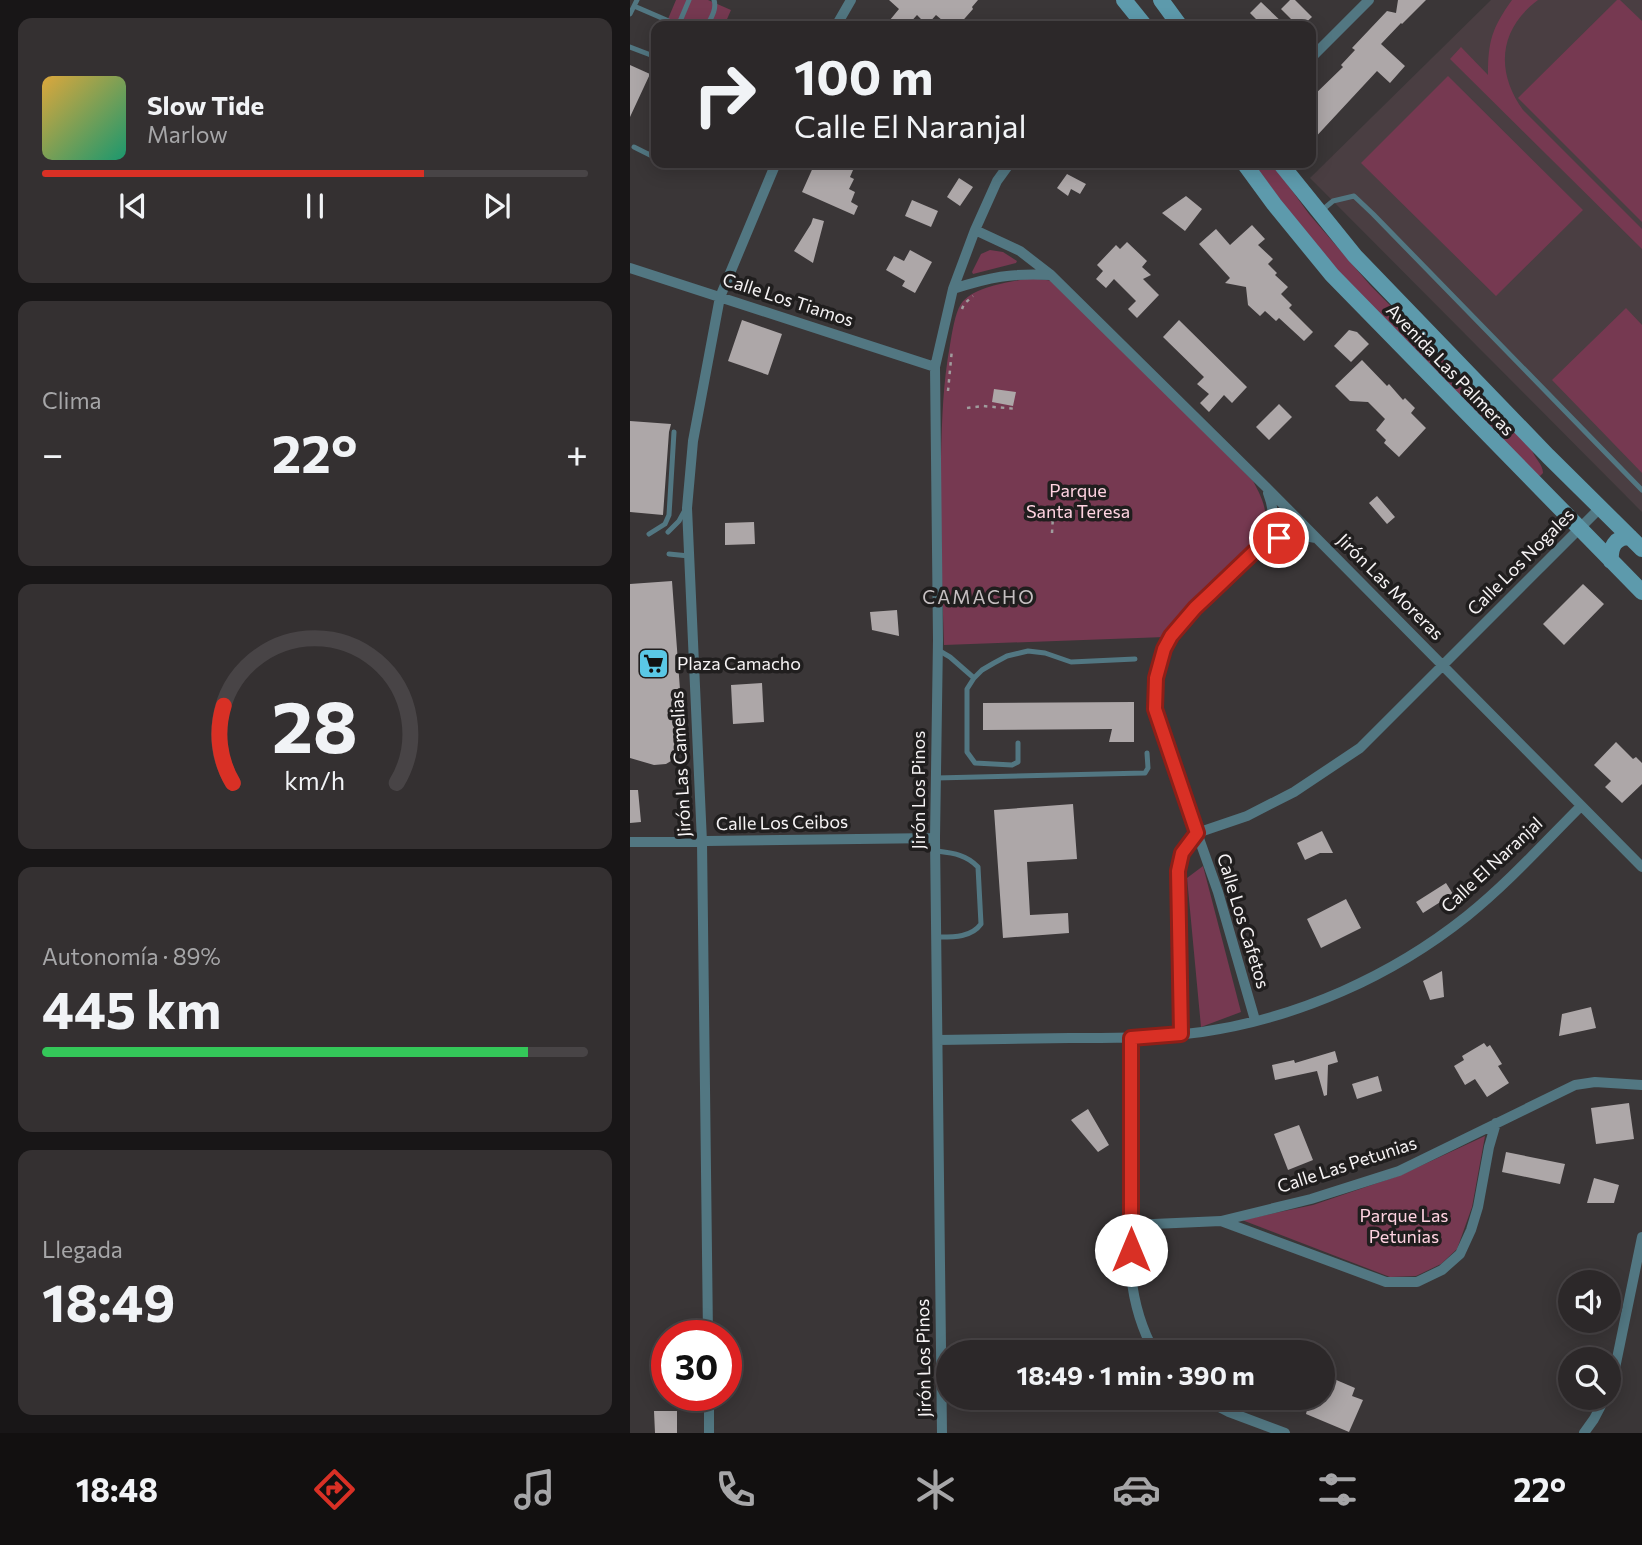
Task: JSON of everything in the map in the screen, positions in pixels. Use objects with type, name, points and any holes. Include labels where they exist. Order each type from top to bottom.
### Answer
[{"type":"main road","points":[[1124,0],[1137,21]]},
{"type":"main road","points":[[1161,0],[1176,21]]},
{"type":"main road","name":"Avenida Las Palmeras","points":[[1248,168],[1332,275],[1642,592]]},
{"type":"main road","name":"Avenida Las Palmeras","points":[[1284,168],[1354,256],[1642,549]]},
{"type":"main road","points":[[1535,485],[1547,477],[1550,470],[1548,456]]},
{"type":"main road","points":[[1611,561],[1612,546],[1616,540],[1630,537]]},
{"type":"street","points":[[839,21],[851,0]]},
{"type":"street","points":[[1316,53],[1369,0]]},
{"type":"street","name":"Jirón Las Camelias","points":[[708,1320],[702,842],[687,508],[693,441],[720,297],[774,168]]},
{"type":"street","name":"Jirón Los Pinos","points":[[942,1433],[935,838],[938,650],[935,367],[953,289],[975,230],[1007,168]]},
{"type":"street","name":"Jirón Las Moreras","points":[[975,230],[1020,251],[1051,275],[1266,486],[1642,867]]},
{"type":"street","name":"Calle Los Tiamos","points":[[630,268],[935,367]]},
{"type":"street","points":[[953,289],[985,278],[1018,274],[1051,275]]},
{"type":"street","name":"Calle Los Cafetos","points":[[1255,1020],[1218,892],[1155,709],[1156,678],[1164,649],[1171,636],[1195,608],[1258,548],[1271,530],[1273,507],[1266,486]]},
{"type":"street","name":"Calle Los Nogales","points":[[1197,833],[1247,816],[1294,792],[1360,748],[1601,508]]},
{"type":"street","name":"Calle Los Cafetos","points":[[1258,548],[1279,538],[1316,538]]},
{"type":"street","name":"Calle El Naranjal","points":[[938,1040],[1131,1038],[1181,1034],[1255,1020],[1338,993],[1416,951],[1459,922],[1489,897],[1581,806]]},
{"type":"street","points":[[1181,1034],[1178,871],[1182,853],[1197,833]]},
{"type":"street","name":"Calle Los Ceibos","points":[[630,842],[935,838]]},
{"type":"street","points":[[1131,1038],[1131,1275],[1141,1324],[1149,1340]]},
{"type":"street","name":"Calle Las Petunias","points":[[1131,1225],[1222,1221],[1311,1199],[1399,1171],[1575,1085],[1595,1082],[1642,1086]]},
{"type":"street","points":[[1222,1221],[1386,1282],[1417,1282],[1443,1270],[1460,1254],[1478,1207],[1496,1122]]},
{"type":"street","points":[[1619,1347],[1642,1237]]},
{"type":"street","points":[[1225,1410],[1285,1433]]},
{"type":"street","points":[[1584,1433],[1599,1410]]},
{"type":"street","points":[[709,1411],[709,1433]]},
{"type":"lane","points":[[680,21],[689,0]]},
{"type":"lane","points":[[710,21],[715,10],[714,0]]},
{"type":"lane","points":[[630,14],[635,3],[669,21]]},
{"type":"lane","points":[[630,47],[651,55]]},
{"type":"lane","points":[[634,147],[650,155],[651,153]]},
{"type":"lane","points":[[1319,213],[1333,201],[1354,196],[1642,490]]},
{"type":"lane","points":[[649,534],[665,524],[669,515],[674,432]]},
{"type":"lane","points":[[668,532],[680,521],[687,508]]},
{"type":"lane","points":[[669,554],[689,556]]},
{"type":"lane","points":[[938,650],[974,678]]},
{"type":"lane","points":[[1018,743],[1018,762],[1012,765],[975,763],[967,752],[967,689],[974,678],[994,663],[1007,656],[1028,651],[1045,653],[1071,662],[1135,659]]},
{"type":"lane","points":[[936,778],[1145,773],[1148,768],[1147,753]]},
{"type":"lane","points":[[936,851],[960,854],[978,867],[981,923],[976,930],[959,937],[936,937]]},
{"type":"path","points":[[960,317],[964,304],[972,296],[982,292]]},
{"type":"path","points":[[948,399],[953,347]]},
{"type":"path","points":[[967,408],[983,406],[1017,409]]},
{"type":"path","points":[[1052,533],[1053,516]]},
{"type":"shaded area","points":[[1491,0],[1642,0],[1642,512],[1310,178]]},
{"type":"green space","points":[[676,0],[708,0],[731,10],[726,21],[667,21]]},
{"type":"green space","points":[[1512,0],[1538,0],[1515,24],[1505,51],[1505,66],[1514,95],[1523,110],[1642,229],[1642,249],[1450,59],[1461,47],[1488,75],[1492,35]]},
{"type":"green space","points":[[1617,0],[1642,21],[1642,222],[1518,98]]},
{"type":"green space","points":[[1448,76],[1583,210],[1496,296],[1361,163]]},
{"type":"green space","points":[[1257,168],[1276,168],[1309,214],[1370,285],[1531,448],[1543,470],[1540,476],[1535,474],[1335,268]]},
{"type":"green space","points":[[990,250],[1003,252],[1017,261],[973,274],[981,254]]},
{"type":"green space","name":"Parque Santa Teresa","points":[[1030,278],[1054,281],[1253,481],[1264,505],[1264,528],[1255,545],[1165,637],[944,645],[941,443],[946,373],[954,323],[961,304],[974,293]]},
{"type":"green space","points":[[1626,308],[1642,325],[1642,473],[1552,380]]},
{"type":"green space","points":[[1203,866],[1241,1012],[1201,1027],[1187,878]]},
{"type":"green space","name":"Parque Las Petunias","points":[[1485,1136],[1472,1207],[1457,1249],[1441,1264],[1416,1276],[1390,1277],[1242,1220],[1313,1205],[1401,1175]]},
{"type":"building","points":[[889,0],[978,0],[962,21],[943,21],[936,15],[931,21],[923,21],[917,15],[912,21],[889,21],[899,9]]},
{"type":"building","points":[[1290,0],[1295,0],[1312,17],[1308,21],[1293,21],[1281,9]]},
{"type":"building","points":[[1398,0],[1426,0],[1381,44],[1405,66],[1390,83],[1377,71],[1316,137],[1316,93],[1343,67],[1341,65],[1355,50],[1352,48],[1387,11],[1396,13]]},
{"type":"building","points":[[1261,2],[1281,21],[1258,21],[1250,13]]},
{"type":"building","points":[[630,65],[650,74],[630,117]]},
{"type":"building","points":[[813,168],[854,168],[850,177],[854,179],[849,189],[855,192],[851,202],[858,206],[854,215],[802,192]]},
{"type":"building","points":[[1067,174],[1086,184],[1080,194],[1071,189],[1068,196],[1057,188]]},
{"type":"building","points":[[959,178],[973,187],[960,206],[947,197]]},
{"type":"building","points":[[1186,196],[1202,209],[1185,231],[1162,213]]},
{"type":"building","points":[[912,200],[938,211],[931,227],[905,216]]},
{"type":"building","points":[[813,218],[824,221],[813,263],[794,251]]},
{"type":"building","points":[[1252,225],[1265,239],[1258,245],[1273,259],[1268,264],[1288,287],[1281,294],[1292,305],[1289,308],[1313,332],[1304,341],[1279,318],[1276,321],[1265,311],[1260,316],[1248,305],[1246,287],[1225,283],[1230,278],[1199,244],[1216,229],[1230,245]]},
{"type":"building","points":[[1127,242],[1147,261],[1142,267],[1151,275],[1143,279],[1159,295],[1137,318],[1128,309],[1136,301],[1114,279],[1106,288],[1096,279],[1103,271],[1097,265],[1116,245],[1120,249]]},
{"type":"building","points":[[910,250],[932,262],[915,293],[902,286],[905,281],[886,270],[894,256],[904,261]]},
{"type":"building","points":[[742,320],[782,334],[768,375],[728,361]]},
{"type":"building","points":[[1179,320],[1247,387],[1232,403],[1224,395],[1209,412],[1200,403],[1209,394],[1197,384],[1204,377],[1163,337]]},
{"type":"building","points":[[1349,330],[1357,332],[1369,344],[1351,362],[1334,346]]},
{"type":"building","points":[[1362,360],[1387,386],[1389,384],[1403,400],[1405,398],[1415,408],[1411,413],[1426,428],[1399,457],[1384,443],[1386,440],[1376,430],[1385,419],[1368,402],[1350,401],[1335,386]]},
{"type":"building","points":[[994,389],[1016,392],[1013,406],[992,402]]},
{"type":"building","points":[[1279,404],[1292,417],[1269,440],[1256,427]]},
{"type":"building","points":[[630,421],[671,424],[663,515],[630,512]]},
{"type":"building","points":[[1377,496],[1395,517],[1387,524],[1369,503]]},
{"type":"building","points":[[754,522],[755,544],[725,545],[725,523]]},
{"type":"building","name":"Plaza Camacho","points":[[672,581],[684,744],[676,758],[666,764],[654,765],[630,758],[630,584]]},
{"type":"building","points":[[1583,584],[1604,604],[1564,645],[1543,624]]},
{"type":"building","points":[[897,610],[899,636],[872,630],[870,612]]},
{"type":"building","points":[[762,683],[764,722],[733,724],[731,685]]},
{"type":"building","points":[[1134,702],[1134,742],[1109,742],[1112,729],[983,730],[983,703]]},
{"type":"building","points":[[1616,742],[1633,759],[1636,757],[1642,763],[1642,784],[1622,803],[1605,787],[1611,781],[1594,765]]},
{"type":"building","points":[[630,790],[638,790],[641,822],[630,823]]},
{"type":"building","points":[[1073,804],[1077,859],[1027,862],[1030,915],[1068,913],[1069,933],[1003,938],[994,810]]},
{"type":"building","points":[[1322,831],[1333,853],[1320,853],[1305,860],[1297,843]]},
{"type":"building","points":[[1446,883],[1453,894],[1423,913],[1416,902]]},
{"type":"building","points":[[1346,899],[1361,928],[1321,948],[1307,919]]},
{"type":"building","points":[[1442,971],[1444,997],[1430,1000],[1423,981]]},
{"type":"building","points":[[1591,1007],[1596,1028],[1559,1036],[1562,1014]]},
{"type":"building","points":[[1484,1043],[1487,1047],[1490,1045],[1502,1064],[1498,1066],[1509,1083],[1487,1097],[1475,1079],[1465,1085],[1454,1066],[1464,1060],[1462,1056]]},
{"type":"building","points":[[1335,1051],[1338,1062],[1328,1065],[1327,1095],[1324,1096],[1317,1071],[1275,1080],[1272,1065],[1294,1060],[1295,1063]]},
{"type":"building","points":[[1378,1076],[1382,1091],[1357,1099],[1352,1084]]},
{"type":"building","points":[[1629,1103],[1634,1139],[1596,1144],[1591,1108]]},
{"type":"building","points":[[1088,1109],[1109,1145],[1098,1152],[1071,1120]]},
{"type":"building","points":[[1299,1125],[1313,1160],[1288,1170],[1274,1134]]},
{"type":"building","points":[[1506,1152],[1565,1164],[1560,1184],[1502,1172]]},
{"type":"building","points":[[1594,1178],[1619,1185],[1614,1203],[1587,1203]]},
{"type":"building","points":[[1335,1379],[1355,1388],[1352,1396],[1363,1400],[1349,1432],[1306,1414],[1307,1410],[1335,1410]]},
{"type":"building","points":[[654,1411],[677,1411],[677,1433],[655,1433]]},
{"type":"place","name":"Plaza Camacho","points":[[654,664]]},
{"type":"district","name":"CAMACHO","points":[[979,597]]},
{"type":"route","points":[[1131,1250],[1131,1038],[1181,1034],[1178,871],[1182,853],[1197,833],[1155,709],[1156,678],[1164,649],[1171,636],[1195,608],[1258,548],[1279,538]]}]
